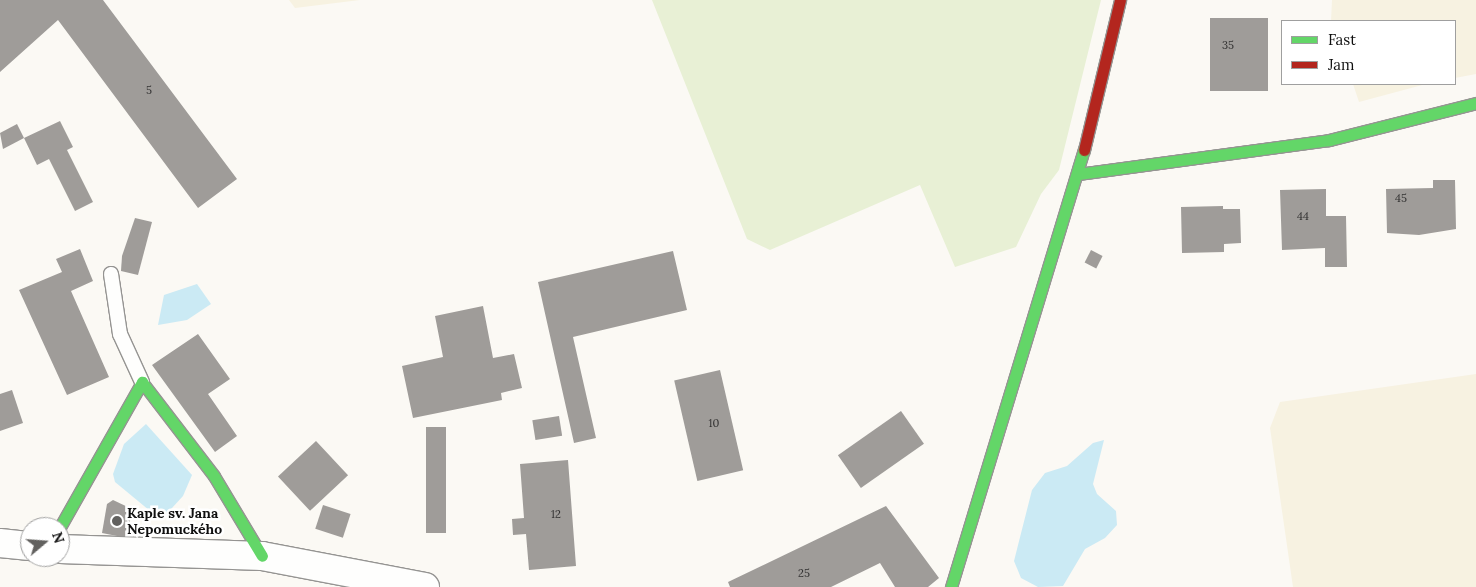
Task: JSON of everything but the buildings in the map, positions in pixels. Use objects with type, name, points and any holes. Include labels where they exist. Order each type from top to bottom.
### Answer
[{"type":"street","points":[[951,587],[1078,174],[1120,0]]},
{"type":"street","points":[[1078,174],[1329,140],[1476,103]]},
{"type":"street","points":[[66,517],[142,382],[214,476],[262,556]]},
{"type":"street","points":[[0,543],[20,545]]},
{"type":"street","points":[[70,549],[262,556],[425,587]]},
{"type":"lane","points":[[112,274],[120,334],[142,382]]},
{"type":"shaded area","points":[[289,0],[360,0],[295,8]]},
{"type":"shaded area","points":[[1332,0],[1476,0],[1476,74],[1456,78],[1456,20],[1331,20]]},
{"type":"shaded area","points":[[1353,85],[1422,85],[1359,102]]},
{"type":"shaded area","points":[[1476,374],[1476,587],[1293,587],[1270,428],[1280,402]]},
{"type":"green space","points":[[652,0],[1101,0],[1059,170],[1041,194],[1016,247],[955,267],[920,185],[770,250],[747,239]]},
{"type":"water","points":[[197,284],[211,304],[187,320],[158,325],[164,295]]},
{"type":"water","points":[[146,424],[192,475],[183,496],[161,520],[115,482],[113,474],[124,444]]},
{"type":"water","points":[[1104,440],[1093,484],[1097,494],[1116,511],[1117,525],[1105,538],[1085,549],[1063,586],[1038,587],[1021,578],[1014,561],[1032,490],[1045,473],[1067,466],[1093,443]]},
{"type":"traffic: fast","points":[[1078,174],[1329,140],[1476,103]]},
{"type":"traffic: fast","points":[[951,587],[1084,150]]},
{"type":"traffic: fast","points":[[66,517],[142,382],[214,476],[262,556]]},
{"type":"traffic: jam","points":[[1084,150],[1120,0]]},
{"type":"place","name":"Kaple sv. Jana Nepomuckého","points":[[117,521]]}]
